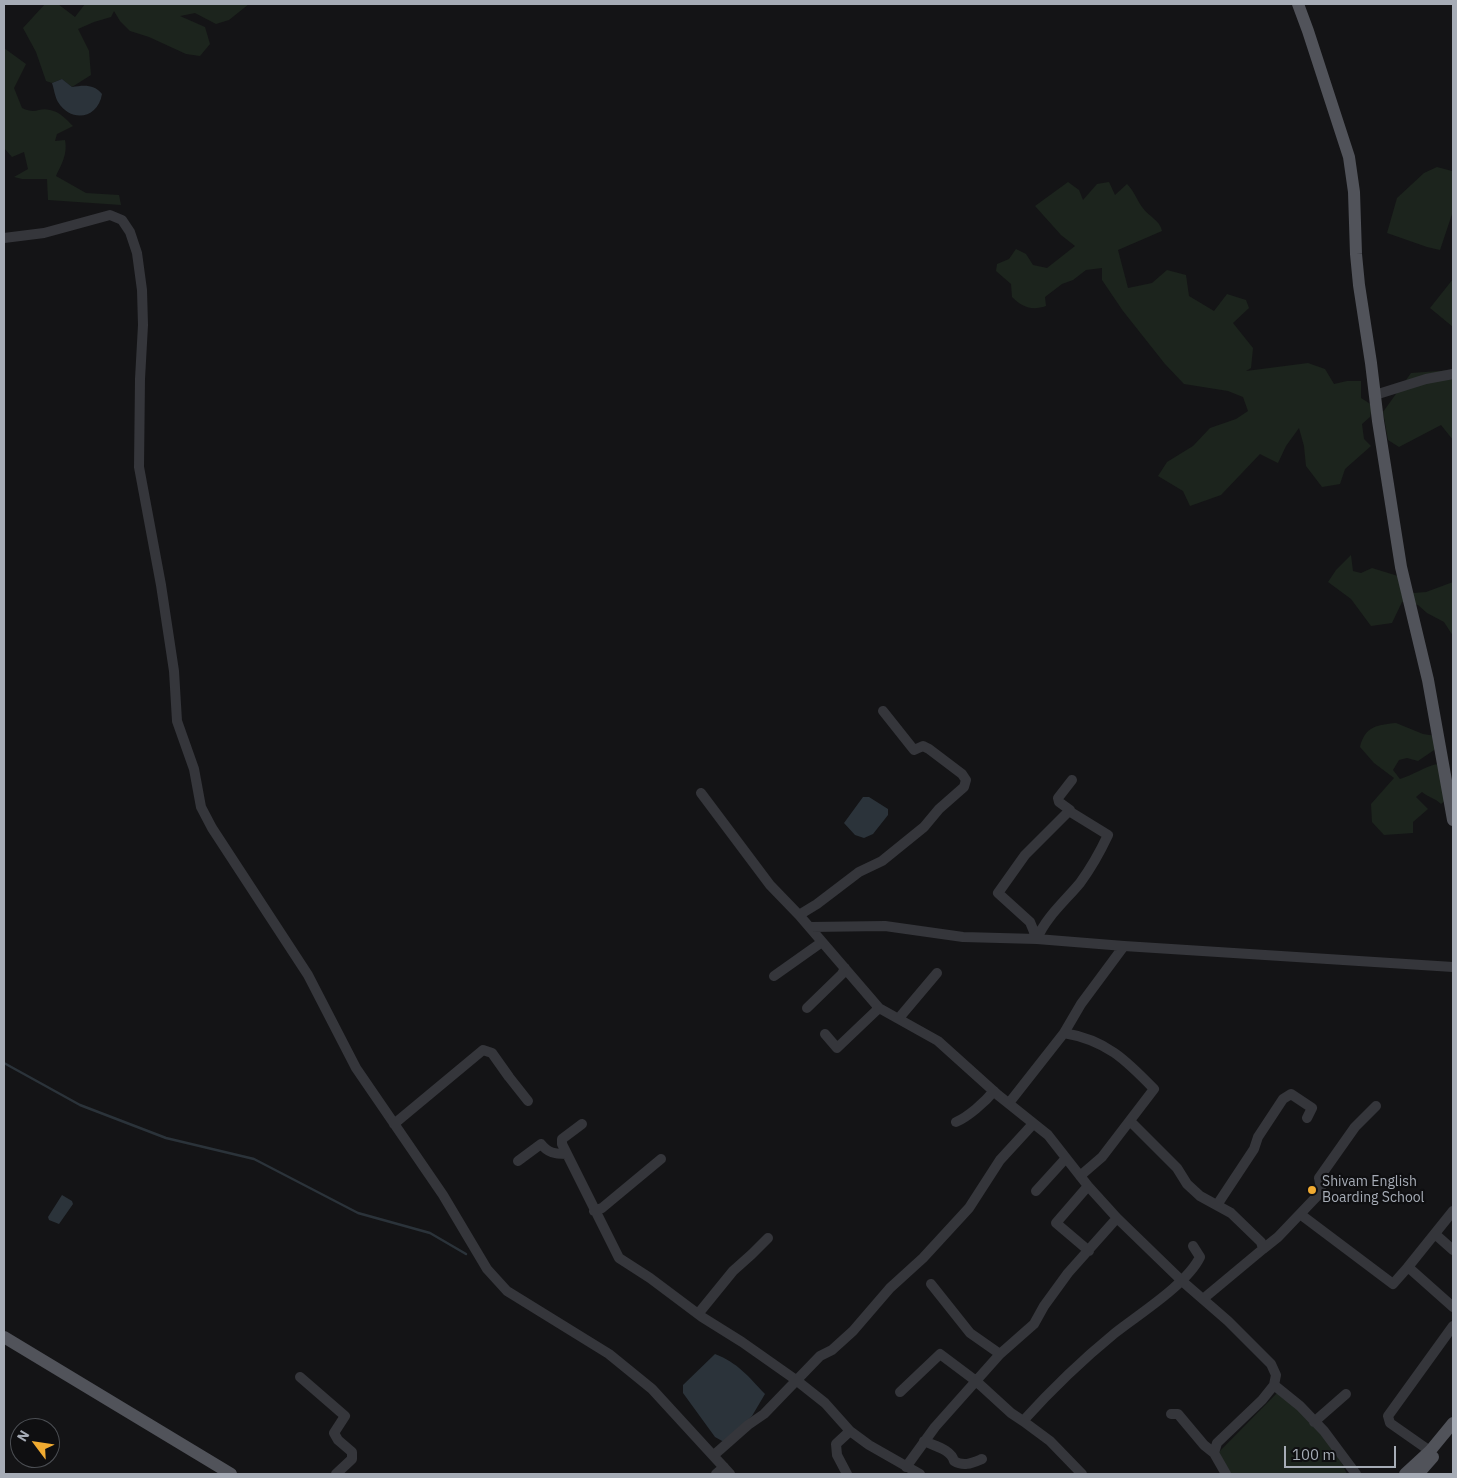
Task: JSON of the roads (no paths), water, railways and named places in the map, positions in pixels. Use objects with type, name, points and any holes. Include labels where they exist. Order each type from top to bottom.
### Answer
[{"type":"main road","points":[[1298,4],[1349,157],[1354,192],[1358,277],[1378,421],[1402,567],[1432,698],[1453,820]]},
{"type":"main road","points":[[4,1337],[231,1474]]},
{"type":"main road","points":[[1405,1474],[1430,1451],[1453,1423]]},
{"type":"main road","points":[[1418,1474],[1453,1435]]},
{"type":"street","points":[[4,238],[44,233],[110,214],[122,220],[130,232],[137,253],[143,325],[139,467],[161,585],[174,671],[177,721],[194,769],[201,806],[212,828],[308,976],[356,1068],[443,1195],[488,1269],[507,1291],[608,1354],[652,1389],[714,1455],[724,1472]]},
{"type":"street","points":[[1375,395],[1426,379],[1453,374]]},
{"type":"street","points":[[799,915],[817,904],[859,872],[882,860],[924,827],[964,787],[966,780],[962,774],[929,749],[923,746],[914,750],[883,711]]},
{"type":"street","points":[[1038,939],[1042,927],[1059,909],[1093,864],[1108,835],[1069,811],[1068,808],[1059,802],[1058,798],[1072,780]]},
{"type":"street","points":[[701,793],[770,885],[810,927],[879,1008],[938,1040],[994,1091],[1048,1135],[1116,1218],[1228,1321],[1271,1364],[1276,1375],[1274,1385],[1262,1400],[1217,1443],[1214,1453]]},
{"type":"street","points":[[1038,939],[1030,922],[998,893],[1025,855],[1069,811]]},
{"type":"street","points":[[810,927],[885,926],[963,936],[1038,939],[1453,967]]},
{"type":"street","points":[[774,976],[822,942]]},
{"type":"street","points":[[1010,1103],[1064,1033],[1081,1004],[1124,946]]},
{"type":"street","points":[[807,1008],[842,974],[845,968]]},
{"type":"street","points":[[899,1018],[937,974]]},
{"type":"street","points":[[825,1034],[837,1048],[879,1008]]},
{"type":"street","points":[[1064,1033],[1087,1039],[1112,1050],[1122,1057],[1154,1089],[1102,1157],[1080,1176]]},
{"type":"street","points":[[394,1124],[484,1050],[492,1052],[508,1077],[528,1101]]},
{"type":"street","points":[[956,1122],[966,1118],[989,1098],[994,1091]]},
{"type":"street","points":[[1217,1205],[1254,1149],[1258,1137],[1283,1099],[1291,1094],[1312,1108],[1307,1118]]},
{"type":"street","points":[[1203,1299],[1278,1237],[1320,1193],[1319,1178],[1355,1126],[1376,1106]]},
{"type":"street","points":[[1130,1121],[1177,1168],[1187,1184],[1200,1196],[1231,1213],[1243,1223],[1261,1242],[1263,1249]]},
{"type":"street","points":[[582,1124],[562,1139],[562,1144],[619,1258],[796,1380],[825,1403],[850,1431],[869,1445],[920,1474]]},
{"type":"street","points":[[714,1455],[748,1425],[764,1414],[820,1356],[832,1350],[853,1331],[890,1288],[923,1258],[969,1208],[1000,1160],[1033,1124]]},
{"type":"street","points":[[518,1160],[541,1144],[546,1150],[555,1154],[566,1154]]},
{"type":"street","points":[[1036,1191],[1066,1158]]},
{"type":"street","points":[[594,1211],[602,1208],[661,1159]]},
{"type":"street","points":[[1088,1186],[1056,1223],[1089,1251]]},
{"type":"street","points":[[1300,1214],[1393,1284],[1453,1212]]},
{"type":"street","points":[[906,1467],[935,1427],[1000,1354],[1034,1324],[1044,1306],[1068,1273],[1116,1218]]},
{"type":"street","points":[[1435,1234],[1453,1250]]},
{"type":"street","points":[[698,1314],[733,1271],[768,1238]]},
{"type":"street","points":[[1023,1421],[1069,1372],[1113,1334],[1182,1280],[1200,1257],[1193,1246]]},
{"type":"street","points":[[1408,1267],[1453,1307]]},
{"type":"street","points":[[931,1284],[970,1333],[1000,1354]]},
{"type":"street","points":[[1430,1451],[1390,1423],[1388,1416],[1453,1326]]},
{"type":"street","points":[[900,1392],[940,1354],[976,1381],[1011,1414],[1050,1441],[1082,1474]]},
{"type":"street","points":[[300,1377],[345,1416],[334,1433],[338,1440],[352,1452],[352,1459],[336,1474]]},
{"type":"street","points":[[1274,1385],[1300,1406],[1324,1431],[1356,1474]]},
{"type":"street","points":[[1314,1422],[1346,1394]]},
{"type":"street","points":[[1171,1414],[1178,1414],[1204,1445],[1214,1453],[1226,1474]]},
{"type":"street","points":[[847,1474],[837,1455],[836,1444],[850,1431]]},
{"type":"street","points":[[924,1441],[948,1452],[953,1456],[954,1461],[960,1465],[969,1465],[982,1460]]},
{"type":"waterway","points":[[4,1063],[80,1105],[166,1138],[254,1159],[358,1213],[430,1233],[466,1254]]},
{"type":"place","name":"Shivam English Boarding School","points":[[1312,1190]]}]
